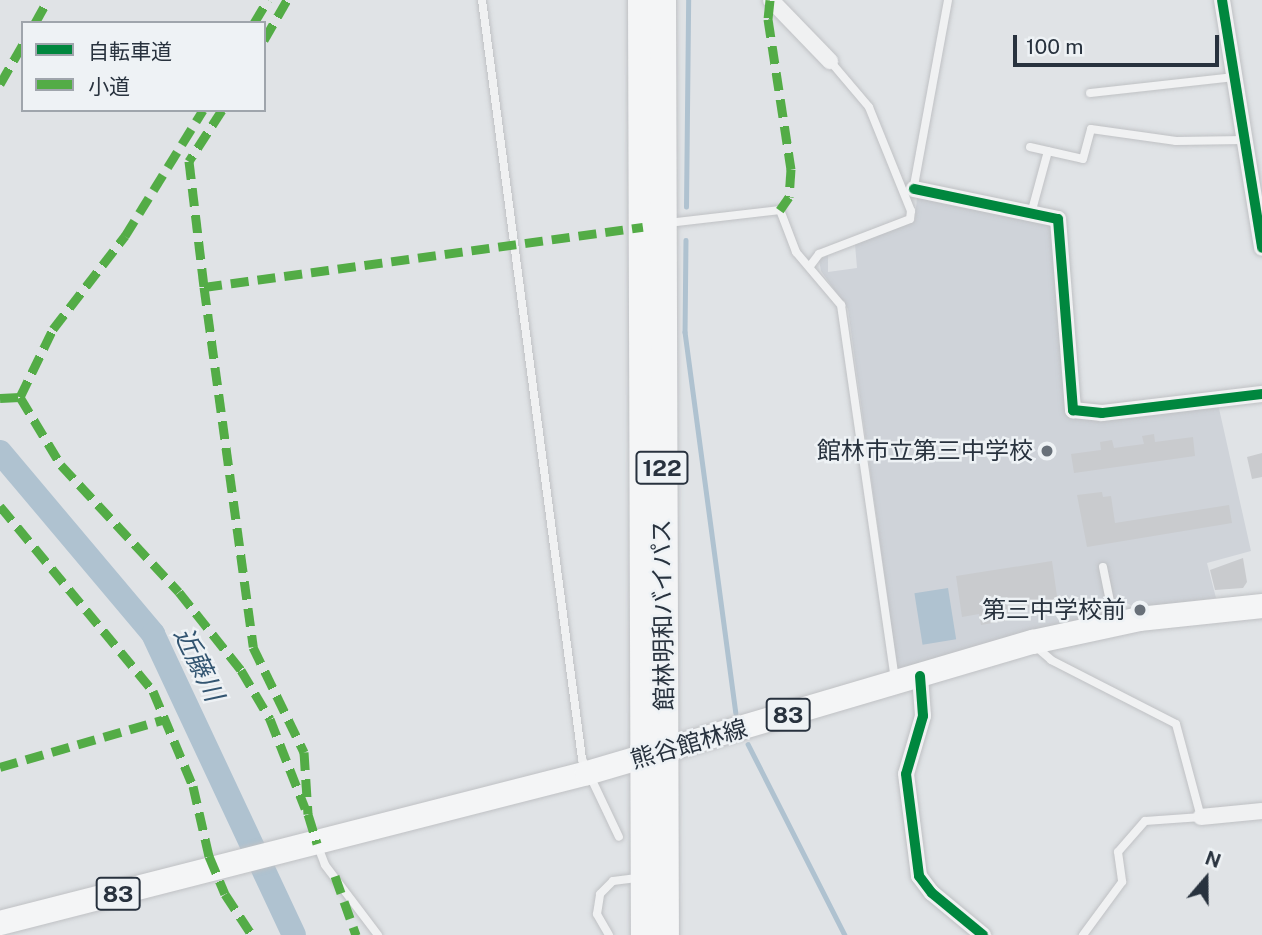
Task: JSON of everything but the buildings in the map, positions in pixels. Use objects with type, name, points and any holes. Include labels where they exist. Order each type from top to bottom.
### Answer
[{"type":"highway","name":"館林明和バイパス","points":[[641,0],[655,754],[666,935]]},
{"type":"highway","name":"館林明和バイパス","points":[[644,935],[645,878],[655,754],[664,224],[663,0]]},
{"type":"main road","name":"熊谷館林線","points":[[0,923],[236,865],[587,773],[1033,642],[1114,624],[1262,606]]},
{"type":"street","points":[[771,0],[830,61]]},
{"type":"street","points":[[1222,0],[1244,140],[1255,163],[1262,248]]},
{"type":"street","points":[[910,194],[1032,210],[1055,216],[1060,224],[1073,410],[1102,413],[1262,394]]},
{"type":"street","points":[[908,679],[923,716],[906,774],[919,876],[983,935]]},
{"type":"street","points":[[1201,817],[1262,811]]},
{"type":"lane","points":[[482,0],[580,747],[587,773],[619,836]]},
{"type":"lane","points":[[810,266],[819,254],[910,219],[910,194],[948,0]]},
{"type":"lane","points":[[830,61],[864,97],[910,194]]},
{"type":"lane","points":[[1090,93],[1235,77]]},
{"type":"lane","points":[[1030,147],[1083,159],[1091,129],[1176,141],[1244,140]]},
{"type":"lane","points":[[1032,210],[1048,151]]},
{"type":"lane","points":[[664,224],[780,210],[796,252],[810,266],[843,312],[908,679]]},
{"type":"lane","points":[[1103,567],[1114,624]]},
{"type":"lane","points":[[1033,642],[1051,660],[1177,723],[1201,817],[1145,821],[1118,852],[1122,882],[1083,935]]},
{"type":"lane","points":[[317,844],[326,865],[378,935]]},
{"type":"lane","points":[[609,935],[597,914],[600,894],[613,881],[645,878]]},
{"type":"shaded area","name":"館林市立第三中学校","points":[[917,197],[1056,226],[1065,414],[1101,419],[1218,404],[1251,551],[1207,563],[1216,598],[1137,609],[1127,603],[1094,608],[1088,619],[903,670],[897,667],[848,309],[821,271],[819,260],[828,255],[828,272],[857,268],[855,244],[915,220]]},
{"type":"water","points":[[948,588],[956,639],[923,645],[914,593]]},
{"type":"waterway","points":[[686,207],[688,0]]},
{"type":"waterway","points":[[686,240],[685,332],[736,713]]},
{"type":"waterway","name":"近藤川","points":[[0,452],[153,634],[294,935]]},
{"type":"waterway","points":[[748,744],[845,935]]},
{"type":"marked path","points":[[36,21],[48,0]]},
{"type":"marked path","points":[[255,21],[268,0]]},
{"type":"marked path","points":[[266,37],[287,0]]},
{"type":"marked path","points":[[770,0],[768,19],[791,169],[789,197],[780,210]]},
{"type":"marked path","points":[[0,84],[21,47]]},
{"type":"marked path","points":[[20,397],[53,329],[125,236],[202,112]]},
{"type":"marked path","points":[[221,112],[189,161],[204,287],[253,647],[304,752],[308,814],[317,844]]},
{"type":"marked path","points":[[204,287],[643,227]]},
{"type":"marked path","points":[[0,398],[20,397],[61,465],[179,592],[241,670],[270,719],[305,808]]},
{"type":"marked path","points":[[0,506],[153,691],[193,786],[209,856],[225,894],[252,935]]},
{"type":"marked path","points":[[0,767],[162,720]]},
{"type":"marked path","points":[[335,876],[356,935]]},
{"type":"cycle path","points":[[1222,0],[1262,248]]},
{"type":"cycle path","points":[[914,189],[1058,219],[1073,410],[1102,413],[1262,394]]},
{"type":"cycle path","points":[[920,676],[923,716],[906,774],[919,876],[932,893],[983,935]]},
{"type":"place","name":"館林市立第三中学校","points":[[1047,451]]},
{"type":"place","name":"第三中学校前","points":[[1140,610]]}]
